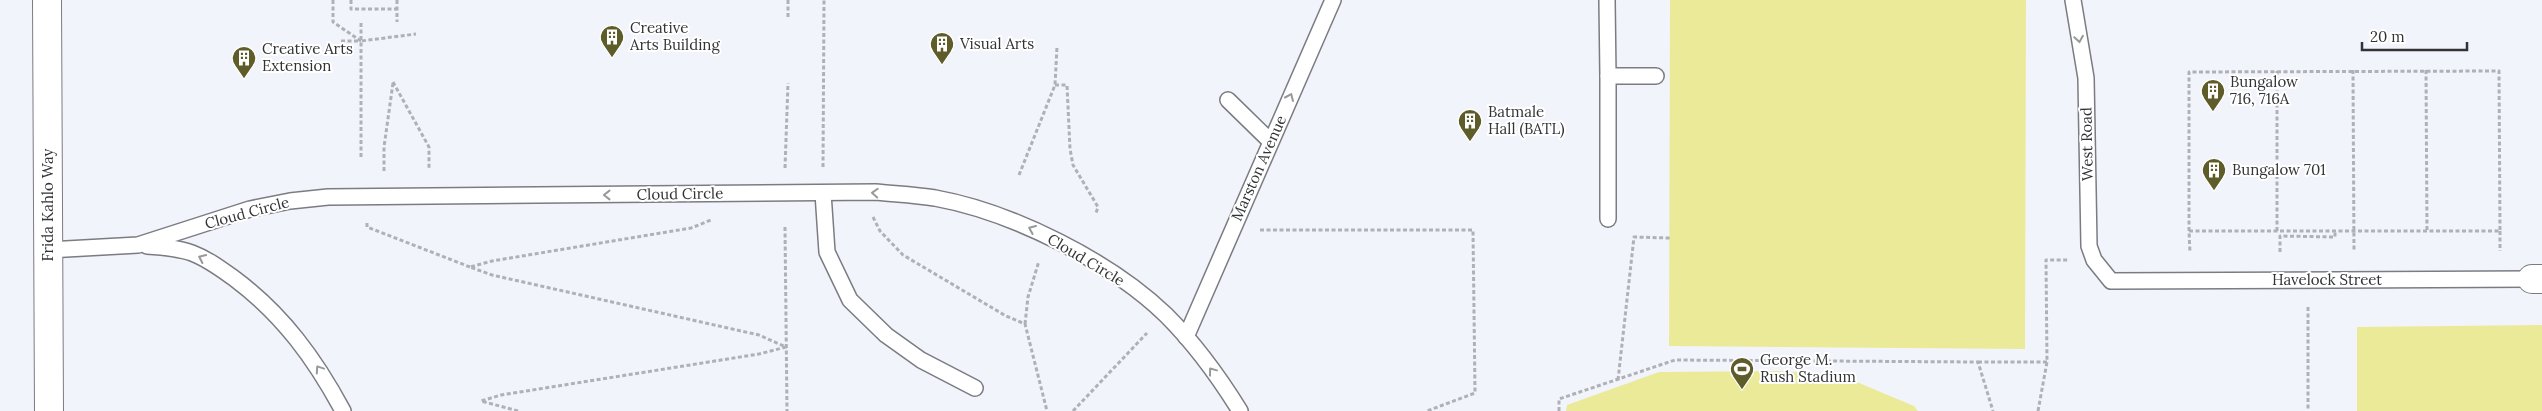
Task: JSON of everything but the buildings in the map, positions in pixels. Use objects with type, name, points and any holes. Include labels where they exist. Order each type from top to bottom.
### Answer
[{"type":"street","name":"Frida Kahlo Way","points":[[47,0],[49,411]]},
{"type":"lane","name":"Marston Avenue","points":[[1186,337],[1231,230],[1333,0]]},
{"type":"lane","points":[[1607,0],[1608,219]]},
{"type":"lane","name":"West Road","points":[[2073,0],[2086,78],[2089,246],[2094,260],[2111,281]]},
{"type":"lane","points":[[1608,76],[1656,76]]},
{"type":"lane","points":[[1228,100],[1270,141]]},
{"type":"lane","name":"Cloud Circle","points":[[48,250],[138,246],[250,209],[290,201],[328,197],[860,192],[935,198],[989,212],[1046,236],[1098,264],[1147,299],[1186,337],[1240,411]]},
{"type":"lane","points":[[823,193],[827,252],[850,300],[886,335],[920,360],[975,388]]},
{"type":"lane","points":[[138,246],[171,247],[192,253],[213,263],[255,294],[292,331],[322,372],[343,411]]},
{"type":"lane","name":"Havelock Street","points":[[2111,281],[2537,279]]},
{"type":"path","points":[[333,0],[333,22],[361,41]]},
{"type":"path","points":[[351,0],[351,9],[397,9]]},
{"type":"path","points":[[397,0],[397,22]]},
{"type":"path","points":[[788,0],[788,17]]},
{"type":"path","points":[[823,193],[824,0]]},
{"type":"path","points":[[361,23],[361,157]]},
{"type":"path","points":[[341,41],[361,41],[416,34]]},
{"type":"path","points":[[1019,175],[1055,85],[1057,47]]},
{"type":"path","points":[[2352,70],[2354,252]]},
{"type":"path","points":[[2190,253],[2188,72],[2352,70],[2499,70],[2500,251]]},
{"type":"path","points":[[2426,70],[2427,231]]},
{"type":"path","points":[[2276,71],[2277,231]]},
{"type":"path","points":[[384,147],[393,82],[429,147]]},
{"type":"path","points":[[785,171],[788,83]]},
{"type":"path","points":[[1055,85],[1067,84],[1070,149],[1073,165],[1098,207],[1096,213]]},
{"type":"path","points":[[860,192],[880,231],[903,255],[1006,316],[1025,324]]},
{"type":"path","points":[[470,267],[492,261],[691,228],[711,222],[711,194]]},
{"type":"path","points":[[367,220],[367,227],[492,275],[759,335],[786,347]]},
{"type":"path","points":[[785,227],[787,411]]},
{"type":"path","points":[[1231,230],[1473,230],[1475,393],[1427,411]]},
{"type":"path","points":[[2190,231],[2500,231]]},
{"type":"path","points":[[2280,252],[2280,236],[2335,237],[2335,231]]},
{"type":"path","points":[[1618,380],[1634,237],[1670,238]]},
{"type":"path","points":[[2038,411],[2047,362],[2046,260],[2068,260]]},
{"type":"path","points":[[1037,267],[1028,297],[1025,324],[1047,411]]},
{"type":"path","points":[[2308,307],[2308,411]]},
{"type":"path","points":[[1073,411],[1146,335]]},
{"type":"path","points":[[518,411],[481,401],[501,395],[759,354],[786,347]]},
{"type":"path","points":[[1559,411],[1559,399],[1675,360],[2047,362]]},
{"type":"path","points":[[1978,362],[1993,411]]},
{"type":"shaded area","points":[[1670,0],[2026,0],[2025,349],[1669,346]]},
{"type":"shaded area","points":[[2542,325],[2542,411],[2357,411],[2357,327]]},
{"type":"shaded area","name":"George M. Rush Stadium","points":[[1779,371],[1840,375],[1914,406],[1918,411],[1566,411],[1567,405],[1659,372]]},
{"type":"place","name":"Creative Arts Building","points":[[612,58]]},
{"type":"place","name":"Visual Arts","points":[[942,65]]},
{"type":"place","name":"Creative Arts Extension","points":[[244,79]]},
{"type":"place","name":"Bungalow 716, 716A","points":[[2213,112]]},
{"type":"place","name":"Batmale Hall (BATL)","points":[[1470,142]]},
{"type":"place","name":"Bungalow 701","points":[[2214,191]]},
{"type":"place","name":"George M. Rush Stadium","points":[[1742,390]]}]
